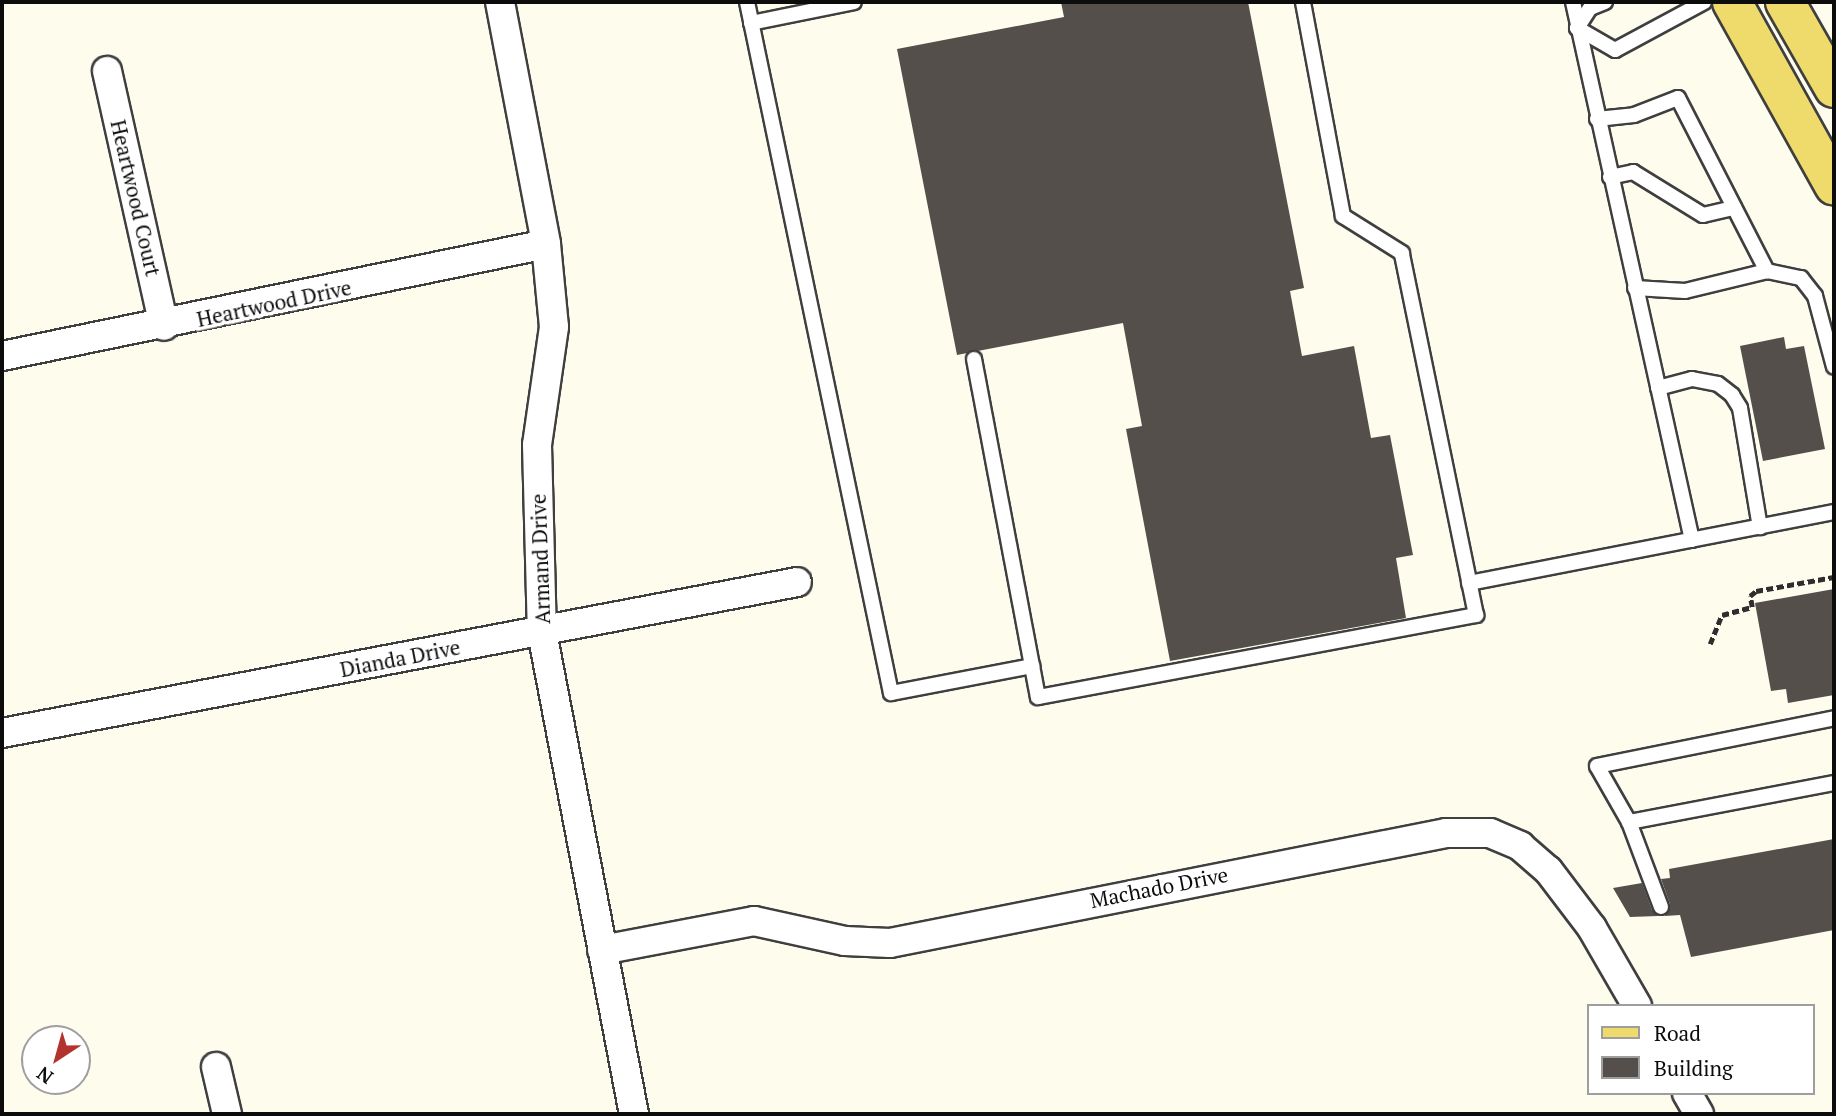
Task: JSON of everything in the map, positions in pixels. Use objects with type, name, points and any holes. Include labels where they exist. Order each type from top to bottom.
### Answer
[{"type":"main road","points":[[1732,2],[1834,185]]},
{"type":"main road","points":[[1785,2],[1834,88]]},
{"type":"main road","points":[[1810,2],[1834,46]]},
{"type":"street","name":"Armand Drive","points":[[500,2],[546,244],[554,327],[537,445],[542,632],[634,1114]]},
{"type":"street","name":"Heartwood Court","points":[[107,71],[164,326]]},
{"type":"street","name":"Heartwood Drive","points":[[2,356],[164,326],[546,244]]},
{"type":"street","name":"Dianda Drive","points":[[2,733],[797,582]]},
{"type":"street","name":"Machado Drive","points":[[602,950],[754,921],[845,941],[890,943],[1446,833],[1490,833],[1520,846],[1548,870],[1592,928],[1636,1004]]},
{"type":"street","points":[[216,1067],[226,1114]]},
{"type":"street","points":[[1688,1095],[1699,1114]]},
{"type":"lane","points":[[747,2],[891,694],[1032,666]]},
{"type":"lane","points":[[751,23],[854,2]]},
{"type":"lane","points":[[974,359],[1038,697],[1476,615],[1402,253],[1343,216],[1303,2]]},
{"type":"lane","points":[[1573,2],[1692,540]]},
{"type":"lane","points":[[1577,28],[1590,8],[1605,2]]},
{"type":"lane","points":[[1577,28],[1615,50],[1704,2]]},
{"type":"lane","points":[[1597,119],[1634,115],[1678,98],[1767,271]]},
{"type":"lane","points":[[1610,177],[1633,172],[1703,215],[1734,208]]},
{"type":"lane","points":[[1635,288],[1685,291],[1767,271],[1801,278],[1815,296],[1834,367]]},
{"type":"lane","points":[[1658,388],[1692,379],[1718,384],[1732,395],[1740,408],[1760,527]]},
{"type":"lane","points":[[1469,583],[1834,512]]},
{"type":"lane","points":[[1661,906],[1629,822],[1597,766],[1728,736],[1736,741],[1834,718]]},
{"type":"lane","points":[[1629,822],[1834,783]]},
{"type":"path","points":[[1710,644],[1722,615],[1752,607],[1750,596],[1756,591],[1834,577]]},
{"type":"building","points":[[1061,2],[1248,2],[1304,288],[1290,291],[1302,356],[1354,346],[1371,438],[1390,435],[1413,555],[1396,558],[1406,618],[1170,661],[1126,429],[1142,426],[1123,323],[957,355],[897,49],[1064,17]]},
{"type":"building","points":[[1784,337],[1786,349],[1804,346],[1825,449],[1763,461],[1740,346]]},
{"type":"building","points":[[1834,589],[1834,695],[1788,703],[1786,689],[1771,691],[1755,603]]},
{"type":"building","points":[[1834,839],[1834,930],[1691,957],[1680,915],[1665,916],[1670,904],[1661,879],[1670,878],[1669,869]]},
{"type":"building","points":[[1642,883],[1652,910],[1658,916],[1630,917],[1613,888]]}]
